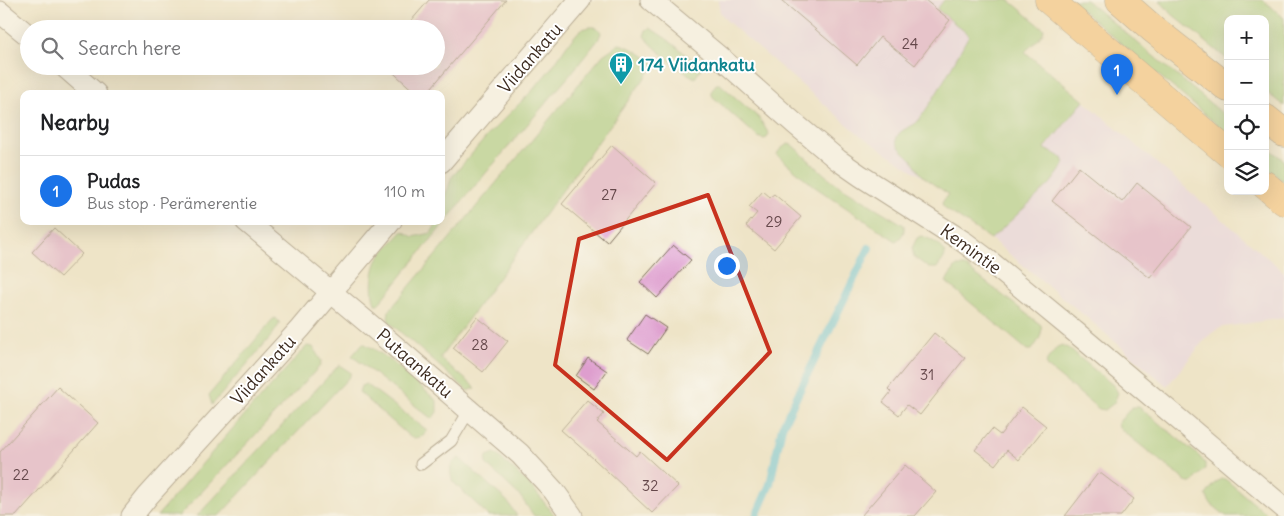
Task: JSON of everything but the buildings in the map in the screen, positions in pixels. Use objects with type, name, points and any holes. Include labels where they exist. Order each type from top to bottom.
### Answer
[{"type":"highway","points":[[1049,0],[1224,150]]},
{"type":"highway","points":[[1120,0],[1224,85]]},
{"type":"highway","points":[[1269,121],[1284,133]]},
{"type":"highway","points":[[1269,188],[1284,201]]},
{"type":"street","name":"Viidankatu","points":[[445,157],[580,0]]},
{"type":"street","name":"Kemintie","points":[[651,0],[838,160],[964,242],[988,260],[1284,508]]},
{"type":"street","points":[[0,12],[20,29]]},
{"type":"street","points":[[74,75],[91,90]]},
{"type":"street","name":"Putaankatu","points":[[251,225],[368,322],[520,454],[554,491],[572,516]]},
{"type":"street","name":"Viidankatu","points":[[132,516],[300,328],[387,225]]},
{"type":"lane","points":[[420,464],[451,441],[469,411]]},
{"type":"highlighted area","points":[[708,195],[770,352],[667,460],[555,365],[579,239]]},
{"type":"shaded area","points":[[718,0],[962,0],[980,15],[930,106],[915,125],[903,130],[897,145],[914,162],[923,177],[860,135],[727,21],[720,12]]},
{"type":"shaded area","points":[[1084,101],[1284,272],[1284,318],[1223,327],[1216,330],[1206,338],[1167,386],[991,239],[1050,184],[1062,168],[1048,151],[1044,150]]},
{"type":"green space","points":[[944,0],[1009,0],[1044,29],[1039,38],[1025,52],[1084,101],[1044,149],[1062,158],[1064,163],[1062,168],[1050,184],[991,239],[943,206],[942,203],[948,194],[921,174],[912,160],[900,148],[896,140],[900,133],[918,121],[925,111],[969,35],[937,9]]},
{"type":"green space","points":[[1070,0],[1086,0],[1224,115],[1224,131]]},
{"type":"green space","points":[[1159,0],[1263,0],[1284,18],[1284,106],[1269,94],[1269,15],[1224,15],[1224,57],[1172,14]]},
{"type":"green space","points":[[594,27],[599,29],[601,33],[598,40],[569,76],[445,222],[445,194],[451,178],[488,135],[532,91],[580,30]]},
{"type":"green space","points":[[650,28],[699,65],[701,69],[695,78],[668,59],[644,36],[646,30]]},
{"type":"green space","points":[[619,44],[634,50],[655,64],[440,358],[476,388],[468,391],[389,322],[389,311],[603,55]]},
{"type":"green space","points":[[716,84],[720,84],[759,118],[769,134],[767,138],[758,137],[713,97],[711,92]]},
{"type":"green space","points":[[788,144],[792,145],[833,182],[904,225],[901,236],[896,241],[815,187],[777,155]]},
{"type":"green space","points":[[1269,149],[1284,160],[1284,182],[1269,169]]},
{"type":"green space","points":[[436,225],[443,225],[382,300],[375,304],[372,280],[379,257],[403,231],[413,237],[431,233]]},
{"type":"green space","points":[[921,236],[935,242],[944,250],[944,257],[937,268],[929,268],[914,257],[912,248],[917,238]]},
{"type":"green space","points":[[957,266],[965,266],[1041,325],[1041,335],[1032,350],[1027,350],[946,282]]},
{"type":"green space","points":[[275,318],[280,323],[273,334],[212,405],[209,395]]},
{"type":"green space","points":[[363,343],[393,362],[437,401],[437,412],[432,419],[352,356]]},
{"type":"green space","points":[[1062,345],[1114,386],[1118,393],[1114,403],[1105,410],[1099,409],[1046,366],[1047,360],[1057,347]]},
{"type":"green space","points":[[307,346],[313,347],[321,361],[320,366],[179,516],[157,516],[247,412]]},
{"type":"green space","points":[[339,365],[350,372],[350,376],[219,516],[197,516]]},
{"type":"green space","points":[[366,384],[427,430],[425,433],[420,437],[410,437],[359,392],[361,386]]},
{"type":"green space","points":[[1132,407],[1139,407],[1198,455],[1205,463],[1205,469],[1192,483],[1188,483],[1119,428],[1118,423]]},
{"type":"green space","points":[[495,453],[531,486],[555,516],[534,516],[520,496],[486,464],[487,456]]},
{"type":"green space","points":[[459,458],[507,501],[517,516],[489,516],[453,482],[451,468],[453,462]]},
{"type":"green space","points":[[1225,479],[1269,516],[1226,516],[1210,503],[1206,495],[1215,483]]},
{"type":"waterway","points":[[756,516],[770,484],[782,427],[869,248]]},
{"type":"place","name":"174 Viidankatu","points":[[621,85]]},
{"type":"place","name":"Pudas","points":[[1117,95]]}]
